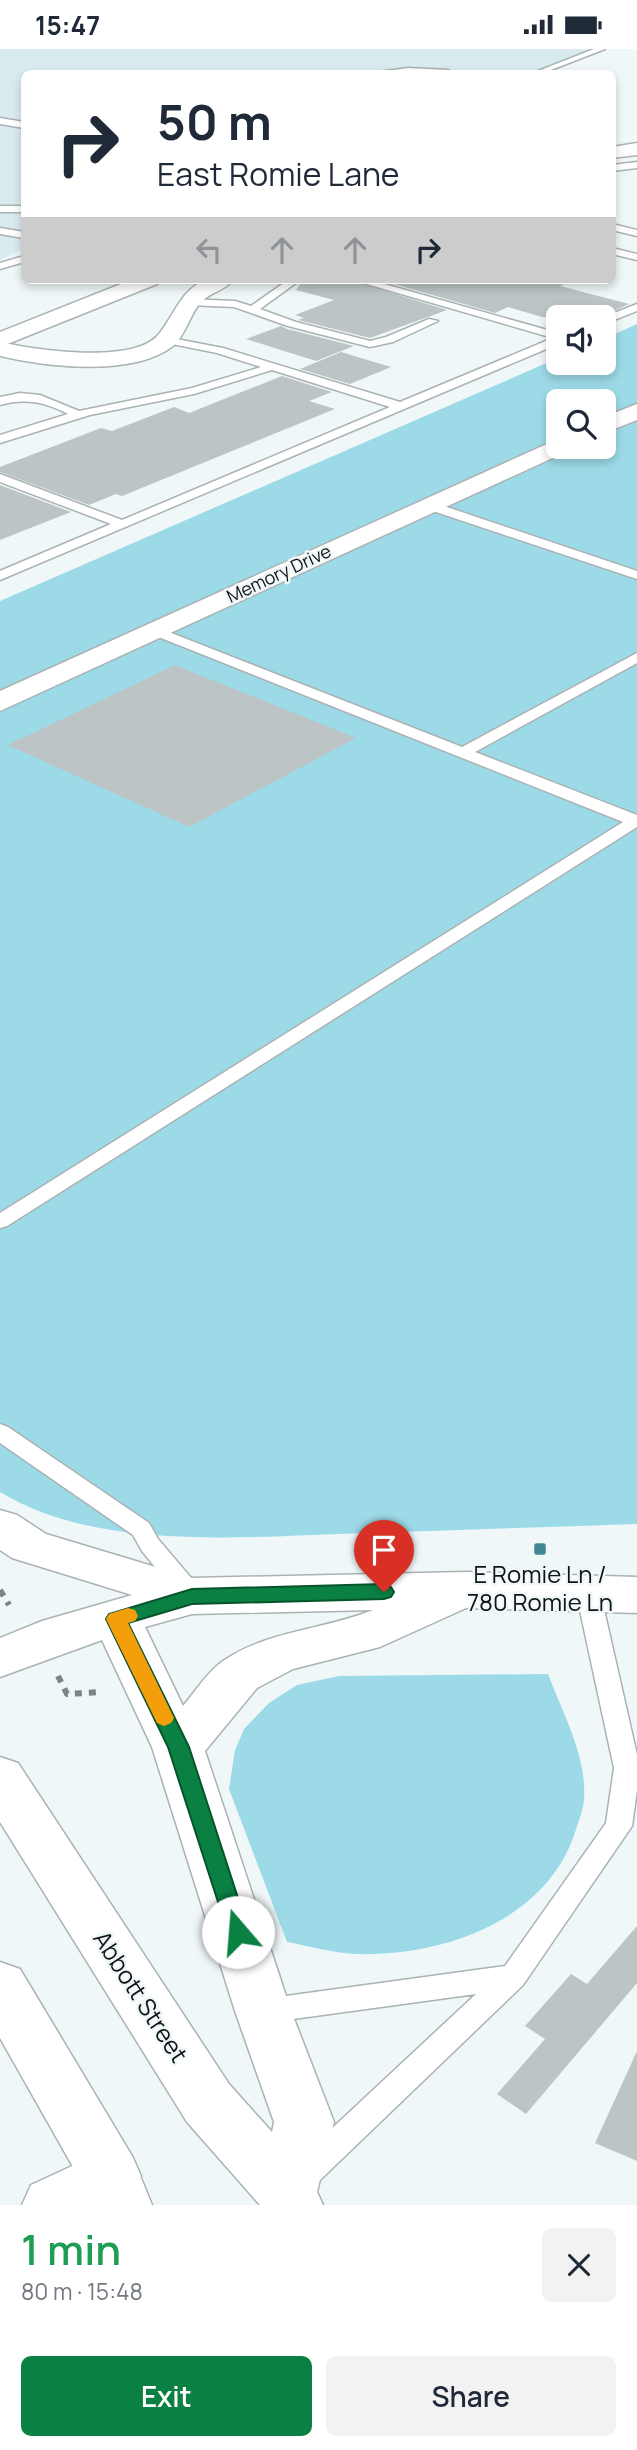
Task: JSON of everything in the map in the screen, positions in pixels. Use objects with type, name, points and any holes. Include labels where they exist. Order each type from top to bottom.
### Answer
[{"type":"main road","points":[[616,140],[637,137]]},
{"type":"main road","points":[[616,152],[637,149]]},
{"type":"main road","points":[[0,339],[140,284]]},
{"type":"main road","points":[[0,349],[24,356],[81,361],[132,355],[166,340],[188,302],[210,284]]},
{"type":"main road","points":[[616,421],[637,411]]},
{"type":"main road","name":"Memory Drive","points":[[0,702],[546,452]]},
{"type":"main road","points":[[0,1527],[29,1546],[192,1596]]},
{"type":"main road","points":[[178,1747],[239,1675],[280,1654],[363,1634],[466,1590]]},
{"type":"main road","points":[[0,1658],[59,1635],[192,1596],[466,1590],[637,1595]]},
{"type":"main road","points":[[116,1619],[178,1747],[263,2011],[304,2122],[290,2198]]},
{"type":"main road","name":"Abbott Street","points":[[0,1778],[208,2103],[290,2198]]},
{"type":"main road","points":[[0,1986],[116,2191],[52,2205]]},
{"type":"lane","points":[[545,70],[601,49]]},
{"type":"lane","points":[[0,121],[21,124]]},
{"type":"lane","points":[[616,168],[637,165]]},
{"type":"lane","points":[[0,209],[21,209]]},
{"type":"lane","points":[[616,228],[637,233]]},
{"type":"lane","points":[[0,231],[21,234]]},
{"type":"lane","points":[[616,252],[637,257]]},
{"type":"lane","points":[[0,266],[21,260]]},
{"type":"lane","points":[[252,310],[289,284]]},
{"type":"lane","points":[[372,284],[546,335]]},
{"type":"lane","points":[[188,302],[235,304],[292,324],[370,344],[389,340],[433,321]]},
{"type":"lane","points":[[616,316],[637,307]]},
{"type":"lane","points":[[166,340],[219,350],[400,406]]},
{"type":"lane","points":[[0,576],[546,343]]},
{"type":"lane","points":[[0,439],[77,415],[194,391],[271,367]]},
{"type":"lane","points":[[0,401],[35,397],[56,402],[77,415]]},
{"type":"lane","points":[[0,478],[122,524]]},
{"type":"lane","points":[[429,505],[637,575]]},
{"type":"lane","points":[[156,631],[636,821]]},
{"type":"lane","points":[[464,752],[637,657]]},
{"type":"lane","points":[[0,1222],[636,821]]},
{"type":"lane","points":[[0,1431],[141,1529],[150,1545],[192,1596]]},
{"type":"lane","points":[[290,2198],[513,1977],[619,1826],[627,1769],[588,1592]]},
{"type":"lane","points":[[263,2011],[513,1977]]},
{"type":"path","points":[[0,1590],[9,1605]]},
{"type":"path","points":[[54,1670],[67,1694],[107,1692]]},
{"type":"shaded area","points":[[0,49],[598,49],[537,70],[21,70],[21,250],[0,260]]},
{"type":"shaded area","points":[[637,324],[637,1524],[275,1536],[178,1536],[129,1533],[83,1525],[40,1511],[0,1492],[0,601],[546,363],[546,375],[616,375],[616,334]]},
{"type":"shaded area","points":[[548,1674],[578,1751],[584,1800],[564,1858],[544,1886],[519,1908],[490,1926],[458,1939],[424,1948],[355,1954],[287,1942],[229,1789],[235,1750],[244,1729],[269,1703],[297,1685],[339,1676]]},
{"type":"building","points":[[300,284],[363,284],[447,310],[370,338],[298,320],[304,318],[295,315],[334,300],[296,290]]},
{"type":"building","points":[[394,284],[564,284],[560,286],[629,304],[616,310],[616,305],[546,305],[546,317],[508,307],[495,313]]},
{"type":"building","points":[[281,326],[354,346],[316,361],[246,339]]},
{"type":"building","points":[[341,352],[391,367],[350,384],[300,369]]},
{"type":"building","points":[[282,376],[332,392],[309,401],[335,409],[122,496],[116,494],[89,505],[0,472],[0,467],[101,428],[112,431],[174,407],[189,413]]},
{"type":"building","points":[[0,485],[71,512],[0,540]]},
{"type":"building","points":[[175,665],[356,738],[189,827],[8,745]]},
{"type":"building","points":[[637,1926],[637,1983],[526,2114],[497,2094],[545,2039],[525,2026],[571,1974],[587,1984]]},
{"type":"building","points":[[637,2051],[637,2161],[595,2143]]},
{"type":"slow traffic","points":[[128,1616],[116,1619],[164,1718]]},
{"type":"place","name":"E Romie Ln / 780 Romie Ln","points":[[540,1549]]},
{"type":"route","points":[[238,1932],[178,1747],[116,1619],[192,1596],[384,1592]]}]
